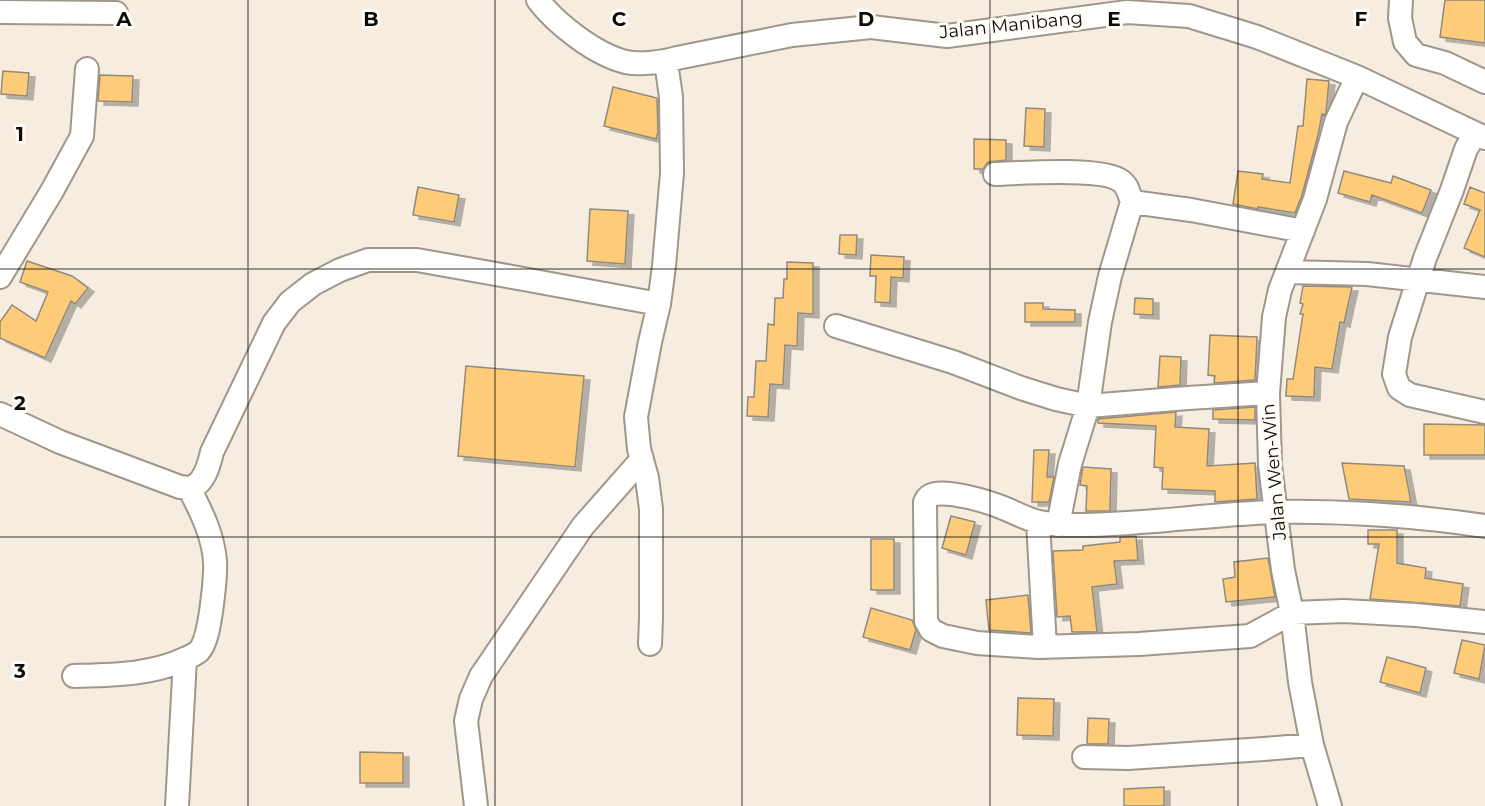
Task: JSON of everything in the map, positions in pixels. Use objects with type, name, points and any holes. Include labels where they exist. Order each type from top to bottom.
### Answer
[{"type":"street","name":"Jalan Manibang","points":[[538,0],[561,24],[602,53],[628,62],[666,62],[792,35],[871,27],[947,36],[1127,12],[1190,16],[1257,37],[1357,77],[1480,136]]},
{"type":"street","points":[[1401,0],[1405,42],[1416,55],[1445,63],[1485,82]]},
{"type":"street","points":[[2,8],[116,13]]},
{"type":"street","points":[[650,644],[651,508],[647,478],[639,449],[636,417],[659,304],[672,173],[671,97],[666,62]]},
{"type":"street","points":[[0,277],[82,136],[87,69]]},
{"type":"street","name":"Jalan Wen-Win","points":[[1330,806],[1312,745],[1300,682],[1292,613],[1283,570],[1270,465],[1268,393],[1274,317],[1280,290],[1315,199],[1336,122],[1357,77]]},
{"type":"street","points":[[1480,136],[1466,149],[1417,278],[1400,337],[1394,374],[1399,388],[1410,395],[1485,412]]},
{"type":"street","points":[[995,174],[1069,172],[1110,176],[1126,185],[1132,202],[1110,276],[1100,322],[1088,406],[1048,524],[1046,647]]},
{"type":"street","points":[[1132,202],[1191,210],[1303,231]]},
{"type":"street","points":[[0,414],[60,442],[180,487],[189,488],[199,484],[209,465],[212,453],[274,323],[290,302],[313,284],[340,270],[368,260],[417,260],[659,304]]},
{"type":"street","points":[[1288,273],[1348,273],[1417,278],[1485,287]]},
{"type":"street","points":[[836,326],[953,362],[1039,393],[1088,406],[1268,393]]},
{"type":"street","points":[[476,806],[466,721],[471,699],[481,676],[583,526],[642,459]]},
{"type":"street","points":[[74,676],[123,675],[168,666],[199,650],[210,620],[215,585],[215,560],[201,511],[189,488]]},
{"type":"street","points":[[1485,526],[1432,518],[1276,512],[1099,526],[1048,524],[999,506],[952,494],[933,494],[927,497],[925,502],[926,621],[931,630],[937,633],[977,643],[1046,647],[1139,644],[1250,636],[1292,613],[1344,611],[1485,622]]},
{"type":"street","points":[[177,806],[184,659]]},
{"type":"street","points":[[1084,757],[1128,758],[1312,745]]},
{"type":"building","points":[[1445,0],[1485,0],[1485,43],[1440,37]]},
{"type":"building","points":[[3,71],[29,73],[27,96],[1,94]]},
{"type":"building","points":[[100,75],[133,76],[132,102],[98,101]]},
{"type":"building","points":[[1307,79],[1329,81],[1326,112],[1325,115],[1322,114],[1302,195],[1295,213],[1233,204],[1238,171],[1263,174],[1262,179],[1290,183],[1298,126],[1303,126]]},
{"type":"building","points":[[613,87],[657,98],[658,132],[656,139],[604,126]]},
{"type":"building","points":[[1026,108],[1045,109],[1044,147],[1024,146]]},
{"type":"building","points":[[974,139],[1006,140],[1006,160],[988,162],[983,169],[974,169]]},
{"type":"building","points":[[1344,171],[1391,183],[1393,176],[1431,190],[1422,213],[1372,195],[1370,202],[1338,193]]},
{"type":"building","points":[[418,187],[459,195],[454,222],[413,215]]},
{"type":"building","points":[[1470,187],[1485,193],[1485,257],[1464,248],[1480,210],[1464,204]]},
{"type":"building","points":[[590,209],[628,211],[625,264],[587,261]]},
{"type":"building","points":[[840,235],[857,235],[856,255],[839,254]]},
{"type":"building","points":[[871,255],[904,257],[903,278],[891,277],[890,303],[875,302],[876,276],[870,276]]},
{"type":"building","points":[[27,261],[72,276],[88,288],[75,304],[71,301],[45,358],[0,338],[0,322],[12,305],[36,321],[48,292],[20,282]]},
{"type":"building","points":[[787,262],[813,263],[813,314],[798,313],[797,346],[785,345],[783,385],[770,384],[768,417],[747,416],[748,397],[754,397],[756,361],[766,361],[768,324],[774,325],[775,298],[783,298],[784,279],[787,279]]},
{"type":"building","points":[[1303,286],[1352,287],[1344,323],[1340,322],[1332,369],[1315,367],[1314,397],[1286,396],[1287,379],[1293,379],[1303,314],[1300,314],[1303,304],[1300,303]]},
{"type":"building","points":[[1135,298],[1153,299],[1153,315],[1134,314]]},
{"type":"building","points":[[1025,303],[1043,303],[1043,309],[1075,310],[1075,322],[1025,322]]},
{"type":"building","points":[[1210,335],[1257,337],[1255,380],[1214,383],[1215,376],[1208,375]]},
{"type":"building","points":[[1160,356],[1181,357],[1180,385],[1158,387]]},
{"type":"building","points":[[466,366],[584,376],[575,467],[458,456]]},
{"type":"building","points":[[1255,407],[1255,420],[1213,419],[1213,410]]},
{"type":"building","points":[[1176,412],[1175,427],[1209,429],[1207,466],[1255,463],[1257,499],[1215,502],[1215,491],[1162,489],[1163,468],[1154,467],[1156,426],[1098,423],[1098,419]]},
{"type":"building","points":[[1424,424],[1485,425],[1485,455],[1424,455]]},
{"type":"building","points":[[1034,450],[1049,450],[1047,477],[1054,477],[1049,502],[1032,502]]},
{"type":"building","points":[[1342,463],[1404,466],[1411,502],[1349,499]]},
{"type":"building","points":[[1083,467],[1111,469],[1110,511],[1086,511],[1087,486],[1080,485]]},
{"type":"building","points":[[951,516],[975,522],[966,555],[942,548]]},
{"type":"building","points":[[1368,530],[1397,530],[1397,563],[1426,568],[1425,578],[1463,584],[1460,606],[1370,599],[1379,544],[1368,544]]},
{"type":"building","points":[[1136,536],[1138,560],[1114,561],[1117,584],[1092,587],[1097,632],[1072,632],[1070,616],[1057,617],[1053,551],[1083,550],[1083,546],[1120,542],[1120,537]]},
{"type":"building","points":[[871,539],[894,539],[894,590],[871,590]]},
{"type":"building","points":[[1268,558],[1275,597],[1226,602],[1223,579],[1235,577],[1234,562]]},
{"type":"building","points":[[1028,595],[1031,633],[989,630],[986,600]]},
{"type":"building","points":[[871,608],[912,620],[916,630],[910,650],[863,637]]},
{"type":"building","points":[[1462,640],[1485,645],[1479,679],[1454,673]]},
{"type":"building","points":[[1387,657],[1426,668],[1420,693],[1380,682]]},
{"type":"building","points":[[1018,698],[1054,699],[1053,736],[1017,735]]},
{"type":"building","points":[[1088,718],[1109,719],[1108,744],[1087,744]]},
{"type":"building","points":[[360,752],[403,753],[403,783],[360,783]]},
{"type":"building","points":[[1164,787],[1164,806],[1124,806],[1124,789]]}]
